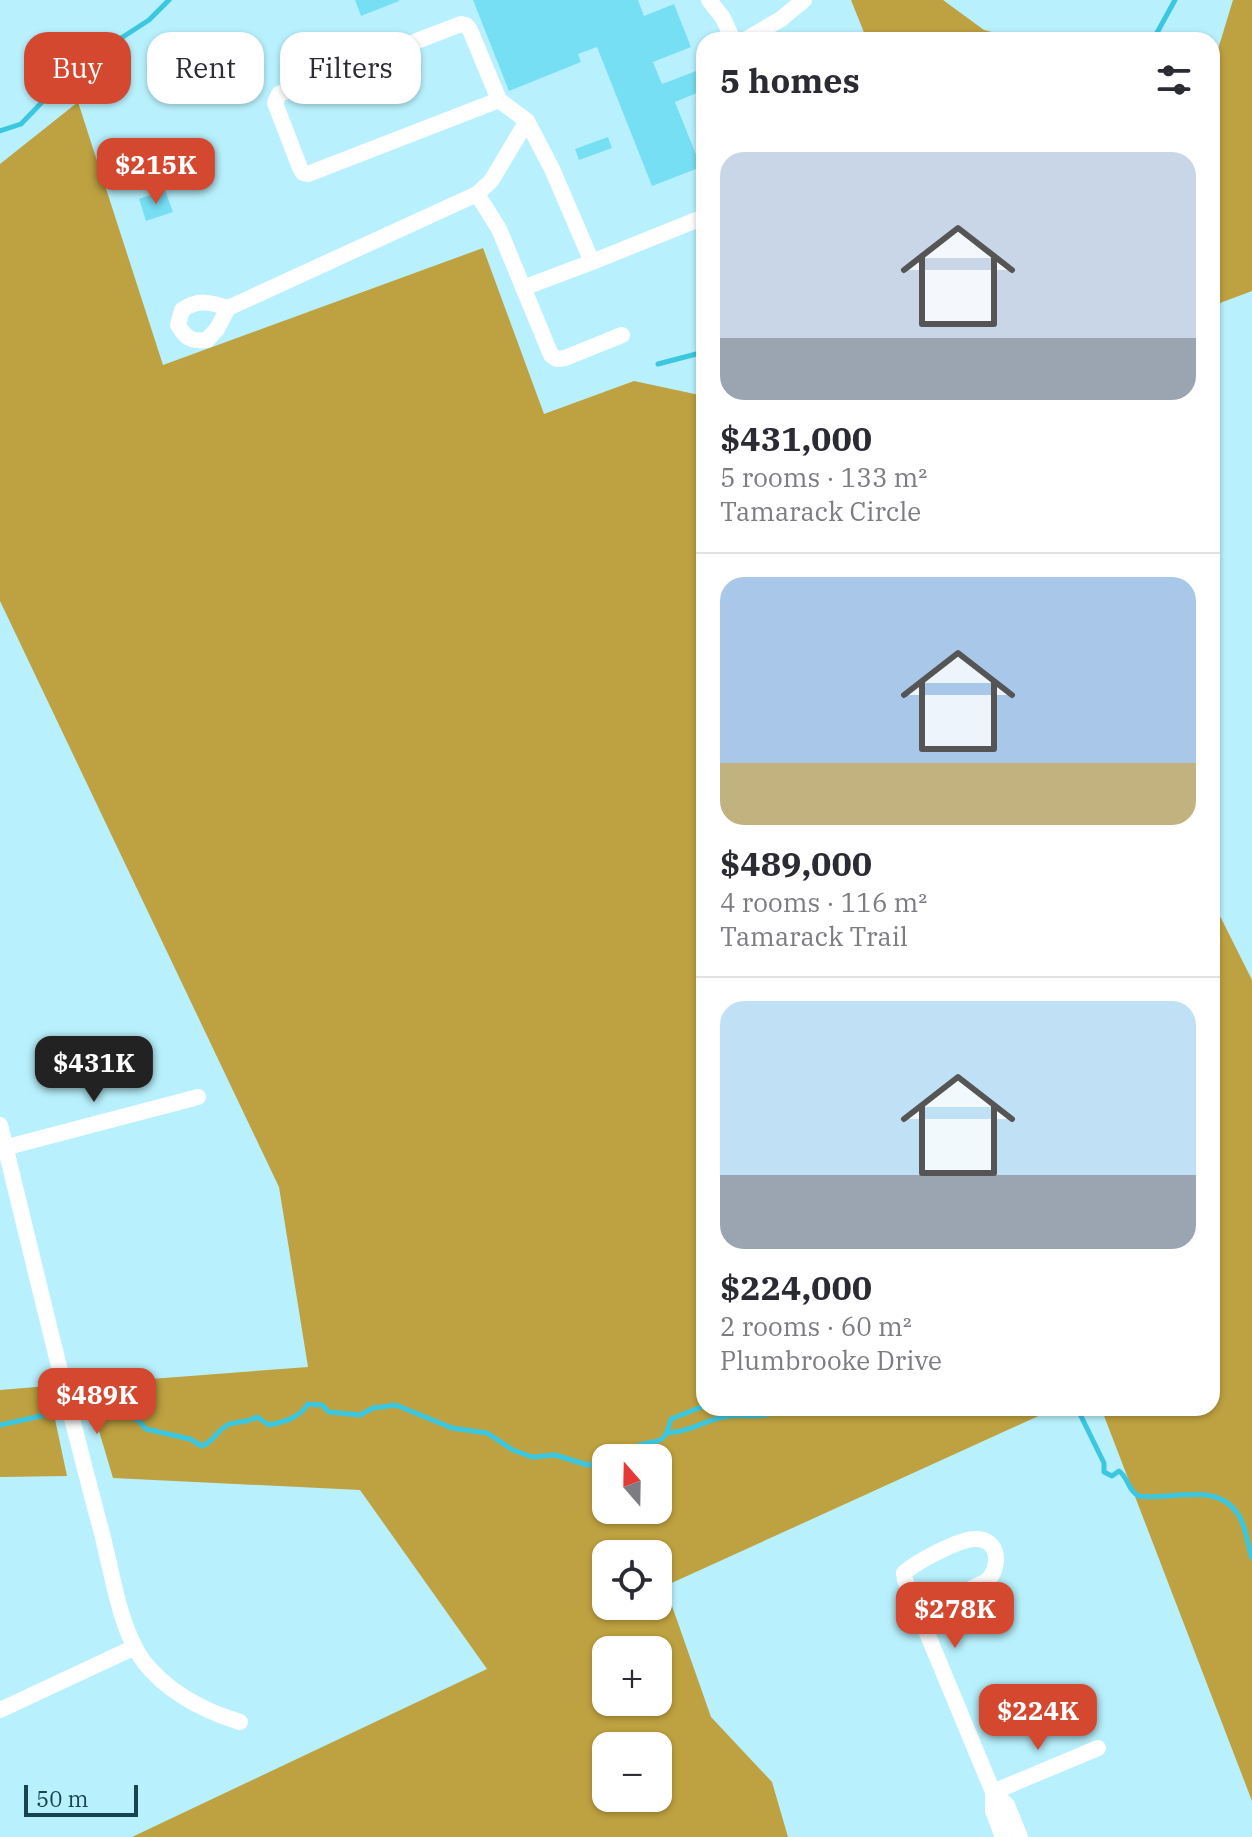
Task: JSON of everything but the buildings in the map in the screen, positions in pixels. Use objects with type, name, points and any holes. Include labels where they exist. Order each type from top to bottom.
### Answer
[{"type":"street","points":[[709,0],[729,32]]},
{"type":"street","points":[[759,32],[804,0]]},
{"type":"street","points":[[499,100],[308,174],[300,168],[275,103],[279,94],[461,24],[466,25],[499,100],[527,121],[552,169],[592,262]]},
{"type":"street","points":[[228,308],[477,194],[491,181],[527,121]]},
{"type":"street","points":[[477,194],[499,229],[551,355],[557,359],[622,335]]},
{"type":"street","points":[[523,288],[696,220]]},
{"type":"street","points":[[3,1149],[198,1097]]},
{"type":"street","points":[[0,1125],[3,1149],[86,1476],[123,1615],[135,1647],[152,1670],[179,1694],[197,1705],[240,1722]]},
{"type":"street","points":[[919,1614],[987,1581],[995,1574],[998,1560],[991,1546],[980,1539],[966,1540],[912,1566],[904,1573],[919,1614],[993,1792],[993,1811],[1003,1837]]},
{"type":"street","points":[[0,1710],[135,1647]]},
{"type":"street","points":[[993,1792],[1098,1748]]},
{"type":"street","points":[[993,1792],[1007,1805],[1020,1837]]},
{"type":"shaded area","points":[[851,0],[943,0],[984,30],[992,32],[864,32]]},
{"type":"shaded area","points":[[1233,0],[1252,0],[1252,291],[1220,303],[1220,43]]},
{"type":"shaded area","points":[[75,104],[79,104],[163,365],[483,248],[544,414],[634,381],[696,394],[696,1416],[1038,1416],[672,1583],[672,1540],[592,1540],[592,1620],[672,1620],[672,1606],[711,1717],[772,1782],[788,1837],[132,1837],[487,1669],[360,1490],[113,1478],[85,1384],[308,1367],[279,1187],[0,601],[0,164]]},
{"type":"shaded area","points":[[1220,916],[1252,980],[1252,1801],[1104,1416],[1220,1416]]},
{"type":"shaded area","points":[[48,1386],[67,1476],[0,1477],[0,1390]]},
{"type":"waterway","points":[[0,131],[21,124],[75,68],[149,20],[169,0]]},
{"type":"waterway","points":[[1157,32],[1175,0]]},
{"type":"waterway","points":[[658,364],[696,354]]},
{"type":"waterway","points":[[89,1413],[137,1419],[146,1429],[190,1439],[202,1446],[230,1424],[257,1417],[269,1425],[296,1416],[308,1404],[322,1405],[329,1412],[360,1415],[373,1408],[396,1405],[452,1428],[487,1433],[513,1450],[532,1457],[555,1455],[592,1465]]},
{"type":"waterway","points":[[642,1444],[661,1439],[671,1419],[696,1409]]},
{"type":"waterway","points":[[0,1425],[59,1412]]},
{"type":"waterway","points":[[667,1433],[736,1416]]},
{"type":"waterway","points":[[1081,1416],[1104,1463],[1104,1472],[1112,1476],[1119,1471],[1139,1496],[1194,1494],[1219,1498],[1239,1516],[1252,1558]]}]
